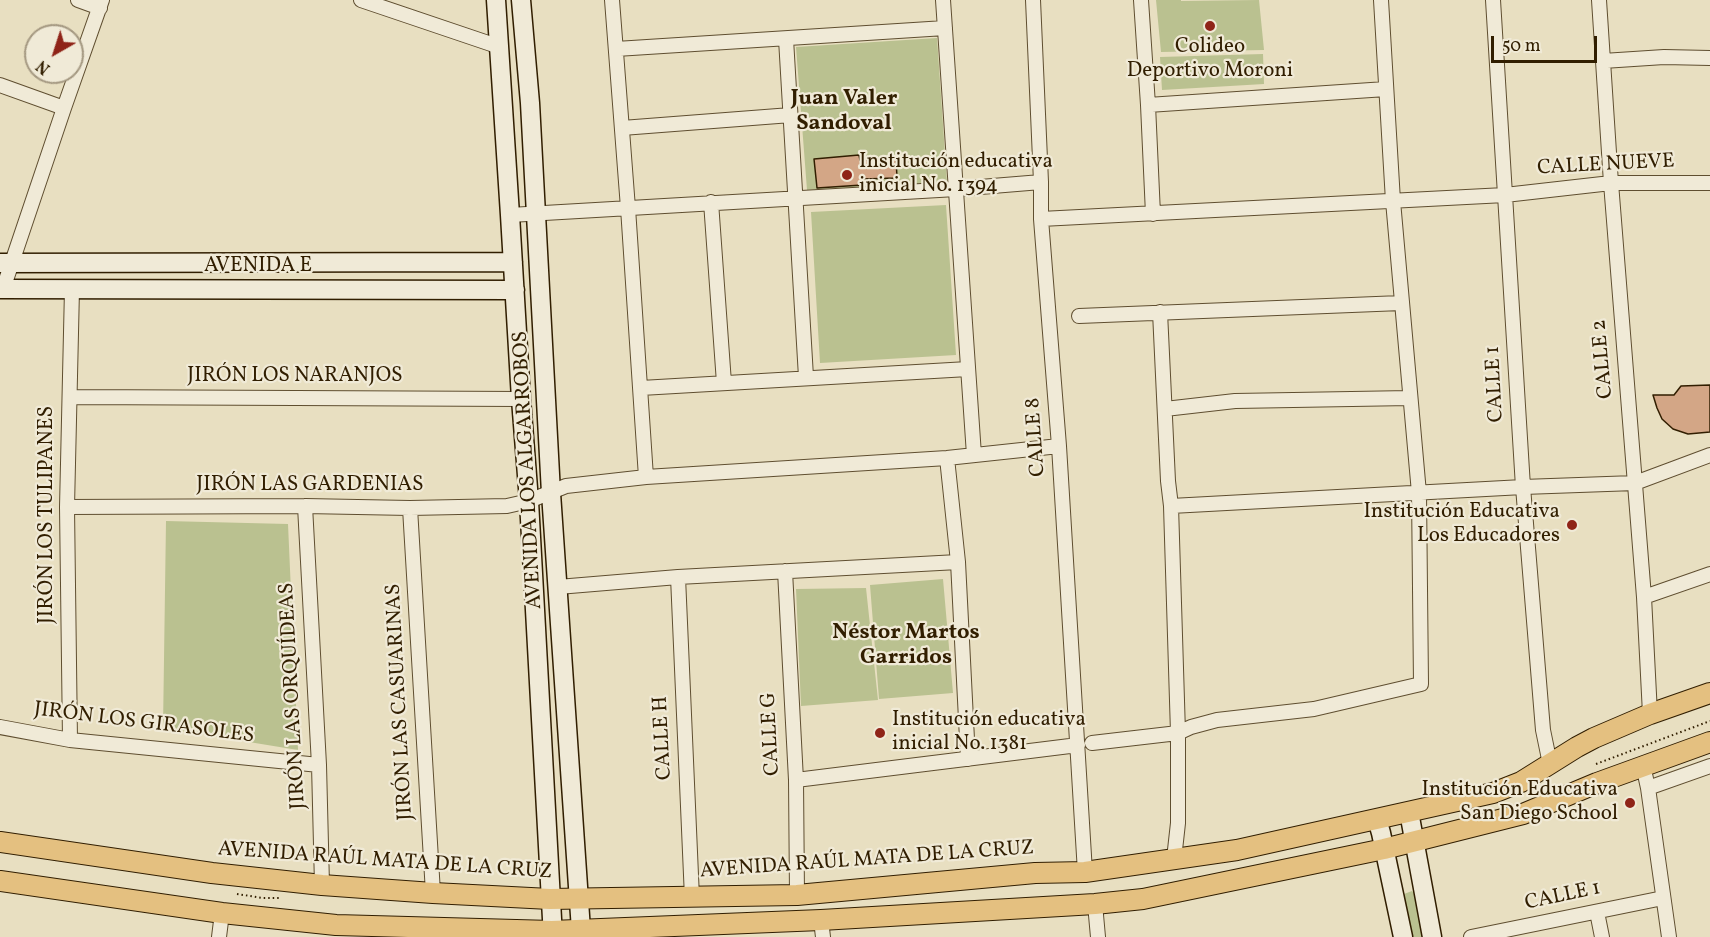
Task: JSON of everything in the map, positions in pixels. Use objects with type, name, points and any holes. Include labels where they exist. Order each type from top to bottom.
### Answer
[{"type":"main road","name":"AVENIDA RAÚL MATA DE LA CRUZ","points":[[0,842],[212,873],[322,885],[550,899],[797,895],[1035,873],[1085,872],[1237,850],[1493,793],[1521,782],[1585,743],[1650,714],[1710,693]]},
{"type":"main road","points":[[0,881],[337,931],[553,934],[822,929],[1143,899],[1384,849],[1523,814],[1643,765],[1710,742]]},
{"type":"street","points":[[1,289],[6,263],[101,4],[78,0]]},
{"type":"street","points":[[361,0],[383,4],[500,47]]},
{"type":"street","name":"AVENIDA LOS ALGARROBOS","points":[[496,0],[520,399],[529,501],[553,934]]},
{"type":"street","name":"AVENIDA LOS ALGARROBOS","points":[[521,0],[530,103],[551,493],[581,933]]},
{"type":"street","points":[[612,0],[646,477]]},
{"type":"street","points":[[943,0],[974,455]]},
{"type":"street","name":"CALLE 8","points":[[1033,0],[1041,219],[1059,446],[1085,872]]},
{"type":"street","points":[[1141,0],[1153,214]]},
{"type":"street","points":[[1092,743],[1179,733],[1217,720],[1314,709],[1421,684],[1419,493],[1392,201],[1381,0]]},
{"type":"street","name":"CALLE 1","points":[[1492,0],[1523,487],[1543,730],[1550,764]]},
{"type":"street","name":"CALLE 2","points":[[1599,0],[1644,597],[1650,714]]},
{"type":"street","points":[[616,49],[945,28]]},
{"type":"street","points":[[786,39],[806,377]]},
{"type":"street","points":[[1603,61],[1664,57],[1710,58]]},
{"type":"street","points":[[0,85],[64,108]]},
{"type":"street","points":[[1148,105],[1386,89]]},
{"type":"street","points":[[622,128],[791,115]]},
{"type":"street","points":[[510,215],[1041,182]]},
{"type":"street","name":"CALLE NUEVE","points":[[1041,219],[1505,195],[1611,183],[1710,183]]},
{"type":"street","points":[[711,202],[724,383]]},
{"type":"street","name":"AVENIDA E","points":[[6,263],[513,262]]},
{"type":"street","name":"AVENIDA E","points":[[1,289],[515,290]]},
{"type":"street","name":"JIRÓN LOS TULIPANES","points":[[70,740],[67,507],[72,289]]},
{"type":"street","points":[[1079,316],[1401,303]]},
{"type":"street","points":[[1160,312],[1171,506],[1179,733],[1178,824],[1174,859]]},
{"type":"street","points":[[641,388],[968,369]]},
{"type":"street","name":"JIRÓN LOS NARANJOS","points":[[70,397],[520,399]]},
{"type":"street","points":[[1165,409],[1235,401],[1410,398]]},
{"type":"street","name":"JIRÓN LAS GARDENIAS","points":[[67,507],[507,506],[529,501],[566,486],[646,477],[947,458],[1059,446]]},
{"type":"street","points":[[1171,506],[1635,483],[1710,455]]},
{"type":"street","points":[[947,458],[958,562],[968,759]]},
{"type":"street","name":"JIRÓN LAS ORQUÍDEAS","points":[[304,506],[320,765],[322,885]]},
{"type":"street","name":"JIRÓN LAS CASUARINAS","points":[[410,508],[433,893]]},
{"type":"street","points":[[558,587],[678,577],[958,562]]},
{"type":"street","name":"CALLE G","points":[[785,572],[796,780],[797,895]]},
{"type":"street","points":[[1644,597],[1710,574]]},
{"type":"street","name":"CALLE H","points":[[678,577],[692,898]]},
{"type":"street","name":"JIRÓN LOS GIRASOLES","points":[[0,727],[70,740],[320,765]]},
{"type":"street","points":[[796,780],[1078,745]]},
{"type":"street","points":[[1643,765],[1669,937]]},
{"type":"street","points":[[1648,788],[1710,766]]},
{"type":"street","points":[[1409,812],[1432,937]]},
{"type":"street","points":[[1377,819],[1403,937]]},
{"type":"street","name":"CALLE 1","points":[[1471,937],[1663,897]]},
{"type":"street","points":[[1095,904],[1098,937]]},
{"type":"street","points":[[1597,912],[1602,937]]},
{"type":"street","points":[[219,937],[222,914]]},
{"type":"green space","name":"Colideo Deportivo Moroni","points":[[1156,0],[1259,0],[1264,50],[1161,52]]},
{"type":"green space","points":[[937,38],[947,183],[807,190],[796,47]]},
{"type":"green space","points":[[1263,54],[1264,84],[1162,90],[1160,57]]},
{"type":"green space","points":[[946,205],[956,355],[820,363],[811,212]]},
{"type":"green space","points":[[166,521],[288,524],[298,750],[163,728]]},
{"type":"green space","points":[[943,579],[953,693],[879,699],[870,585]]},
{"type":"green space","points":[[866,588],[878,700],[801,706],[796,589]]},
{"type":"green space","points":[[1412,891],[1417,895],[1425,937],[1411,937],[1404,894]]},
{"type":"building","points":[[859,155],[860,160],[896,158],[897,178],[862,179],[862,185],[817,188],[814,159]]},
{"type":"building","points":[[1710,385],[1710,432],[1688,434],[1673,429],[1662,419],[1653,395],[1674,395],[1681,386]]},
{"type":"place","name":"Colideo Deportivo Moroni","points":[[1210,26]]},
{"type":"place","name":"Institución educativa inicial No. 1394","points":[[847,175]]},
{"type":"place","name":"Institución Educativa Los Educadores","points":[[1572,525]]},
{"type":"place","name":"Institución educativa inicial No. 1381","points":[[880,733]]},
{"type":"place","name":"Institución Educativa San Diego School","points":[[1630,803]]},
{"type":"district","name":"Juan Valer Sandoval","points":[[844,112]]},
{"type":"district","name":"Néstor Martos Garridos","points":[[906,646]]}]
